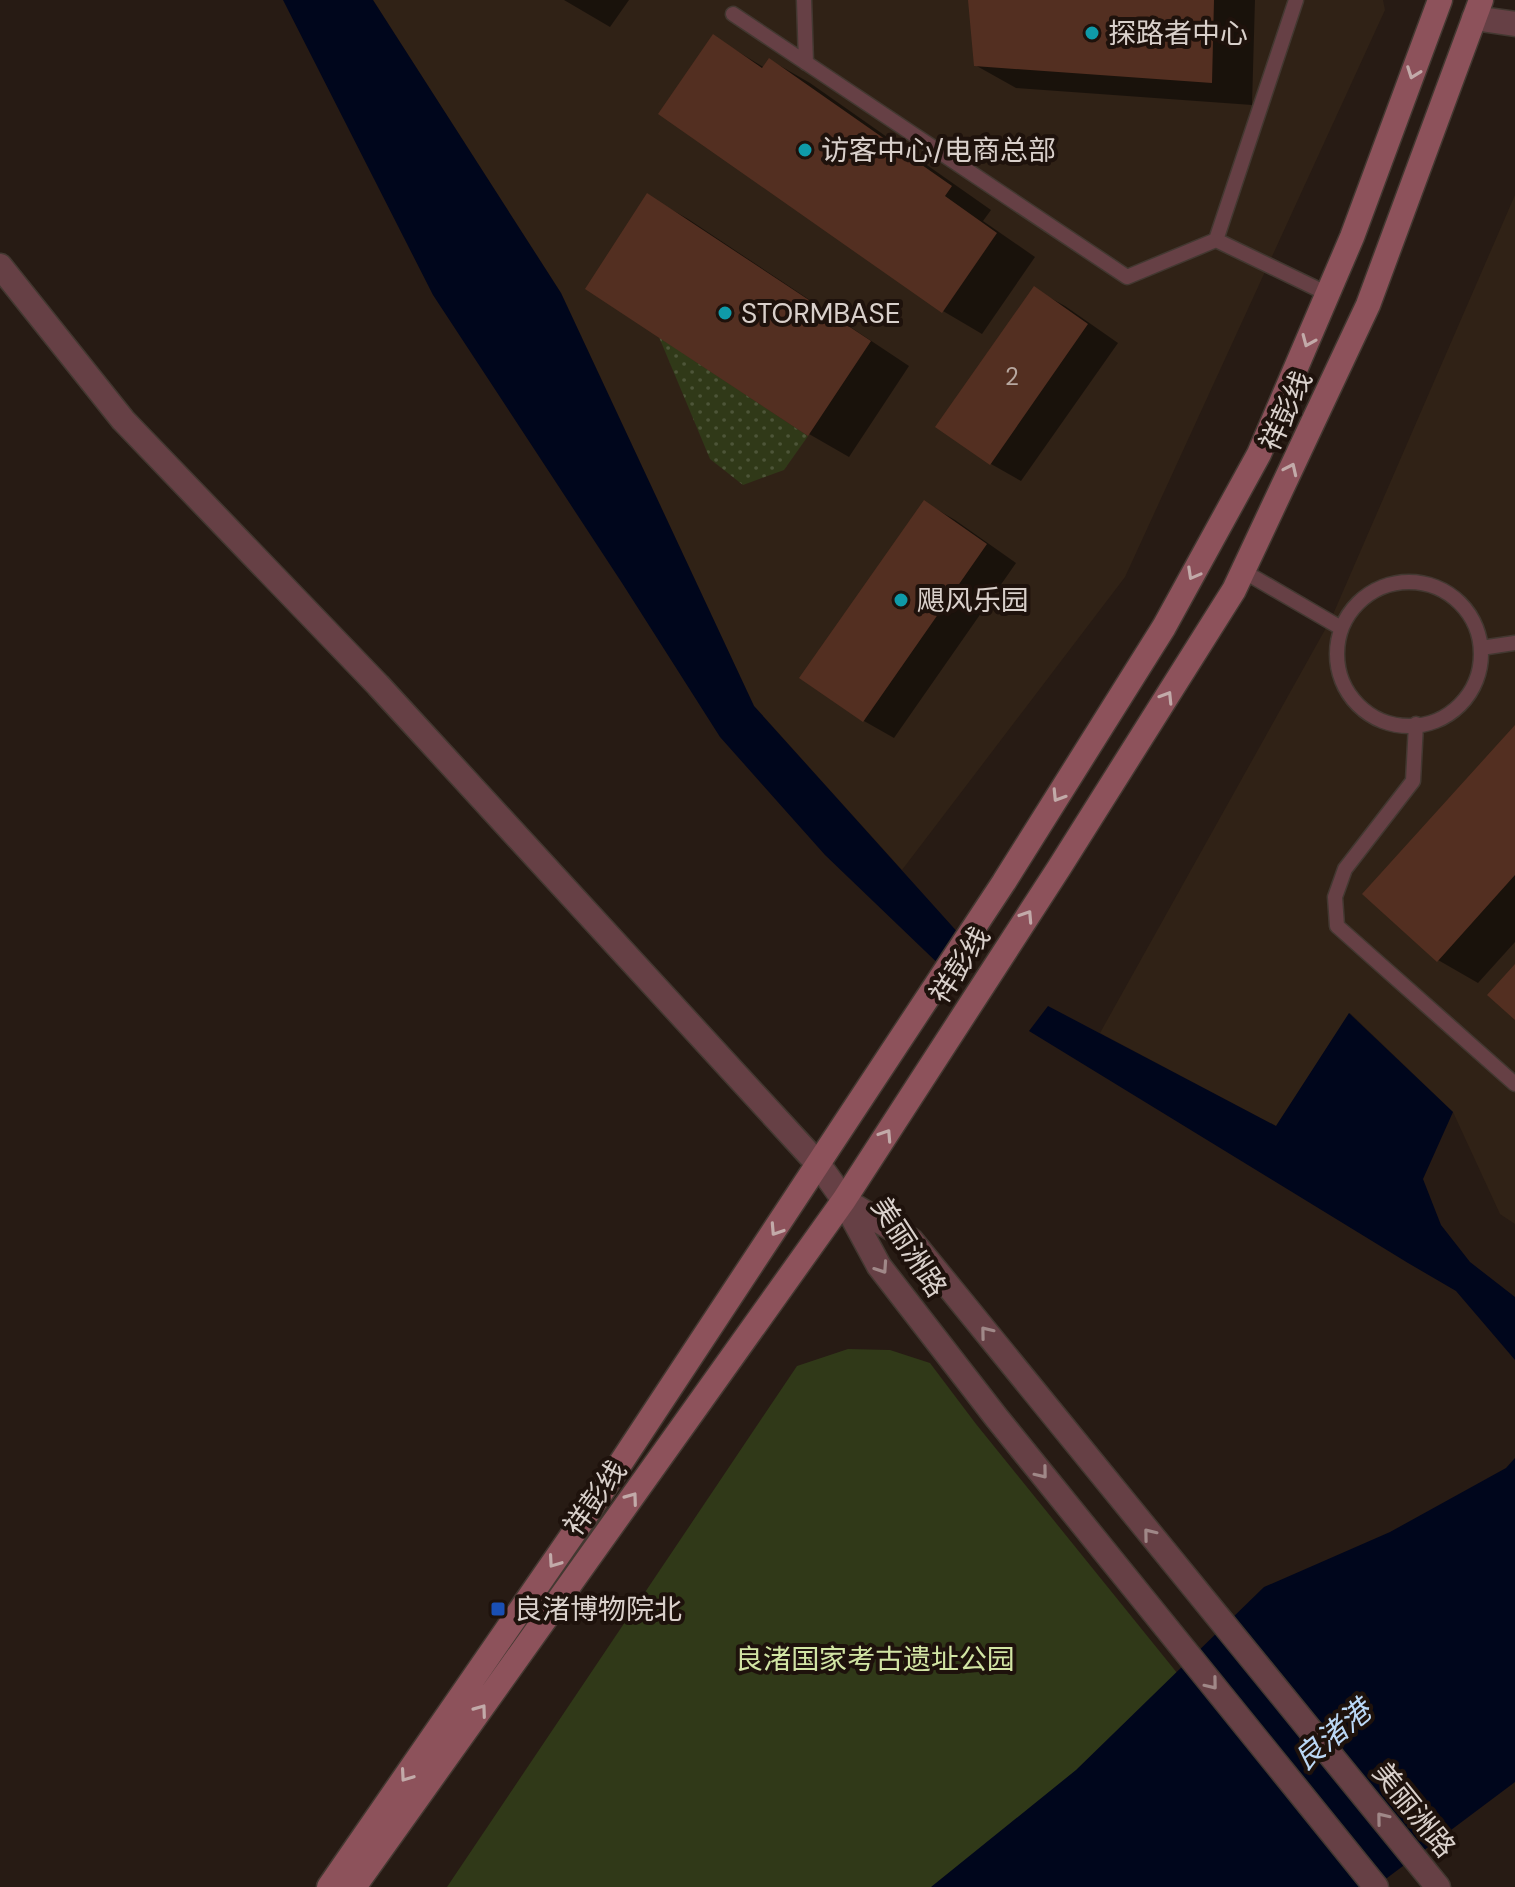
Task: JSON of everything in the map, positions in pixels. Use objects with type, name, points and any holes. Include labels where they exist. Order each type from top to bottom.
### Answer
[{"type":"main road","name":"祥彭线","points":[[329,1887],[583,1521],[819,1165],[1004,882],[1164,627],[1259,454],[1352,237],[1440,0]]},
{"type":"main road","name":"祥彭线","points":[[354,1887],[844,1200],[1234,590],[1368,305],[1478,9]]},
{"type":"street","points":[[1478,9],[1515,24]]},
{"type":"street","points":[[0,266],[123,420],[378,685],[819,1165],[844,1200]]},
{"type":"street","name":"美丽洲路","points":[[844,1200],[911,1240],[1434,1883]]},
{"type":"street","name":"美丽洲路","points":[[844,1200],[879,1266],[996,1417],[1376,1887]]},
{"type":"lane","points":[[804,0],[806,63]]},
{"type":"lane","points":[[1216,240],[1296,0]]},
{"type":"lane","points":[[733,14],[1127,277],[1216,240],[1328,294]]},
{"type":"lane","points":[[1243,571],[1341,628]]},
{"type":"lane","points":[[1420,582],[1443,589],[1462,604],[1475,625],[1481,648],[1479,672],[1468,694],[1452,711],[1431,722],[1409,726],[1386,722],[1365,711],[1349,695],[1339,674],[1337,651],[1341,628],[1354,607],[1373,591],[1396,583],[1420,582]]},
{"type":"lane","points":[[1481,648],[1515,643]]},
{"type":"lane","points":[[1416,724],[1413,781],[1345,869],[1335,897],[1337,926],[1515,1084]]},
{"type":"shaded area","points":[[373,0],[1383,0],[1385,10],[1125,577],[902,870],[754,706],[561,293]]},
{"type":"shaded area","points":[[1515,195],[1515,1224],[1500,1214],[1453,1112],[1350,1013],[1276,1126],[1100,1033],[1331,619]]},
{"type":"green space","points":[[659,337],[808,436],[784,470],[743,485],[710,459]]},
{"type":"green space","name":"良渚国家考古遗址公园","points":[[848,1349],[890,1350],[930,1363],[1350,1887],[447,1887],[797,1366]]},
{"type":"water","points":[[283,0],[373,0],[561,293],[754,706],[970,946],[949,974],[825,855],[720,737],[433,295]]},
{"type":"water","points":[[1048,1006],[1276,1126],[1349,1013],[1453,1112],[1423,1179],[1441,1225],[1470,1262],[1515,1297],[1515,1360],[1456,1291],[1029,1031]]},
{"type":"water","name":"良渚港","points":[[1515,1458],[1515,1782],[1375,1887],[931,1887],[1076,1770],[1264,1587],[1390,1532],[1506,1468]]},
{"type":"building","name":"探路者中心","points":[[968,0],[1214,0],[1212,83],[974,66]]},
{"type":"building","name":"访客中心/电商总部","points":[[713,34],[762,68],[769,58],[952,186],[945,196],[997,233],[942,313],[658,114]]},
{"type":"building","name":"STORMBASE","points":[[647,193],[871,341],[808,436],[585,289]]},
{"type":"building","points":[[1034,286],[1088,324],[990,465],[935,427]]},
{"type":"building","name":"飓风乐园","points":[[924,500],[987,544],[863,722],[799,678]]},
{"type":"building","points":[[1515,725],[1515,875],[1437,962],[1362,894]]},
{"type":"building","points":[[1515,964],[1515,1020],[1487,995]]},
{"type":"place","name":"探路者中心","points":[[1092,33]]},
{"type":"place","name":"访客中心/电商总部","points":[[805,150]]},
{"type":"place","name":"STORMBASE","points":[[725,313]]},
{"type":"place","name":"飓风乐园","points":[[901,600]]},
{"type":"place","name":"良渚博物院北","points":[[498,1609]]}]
